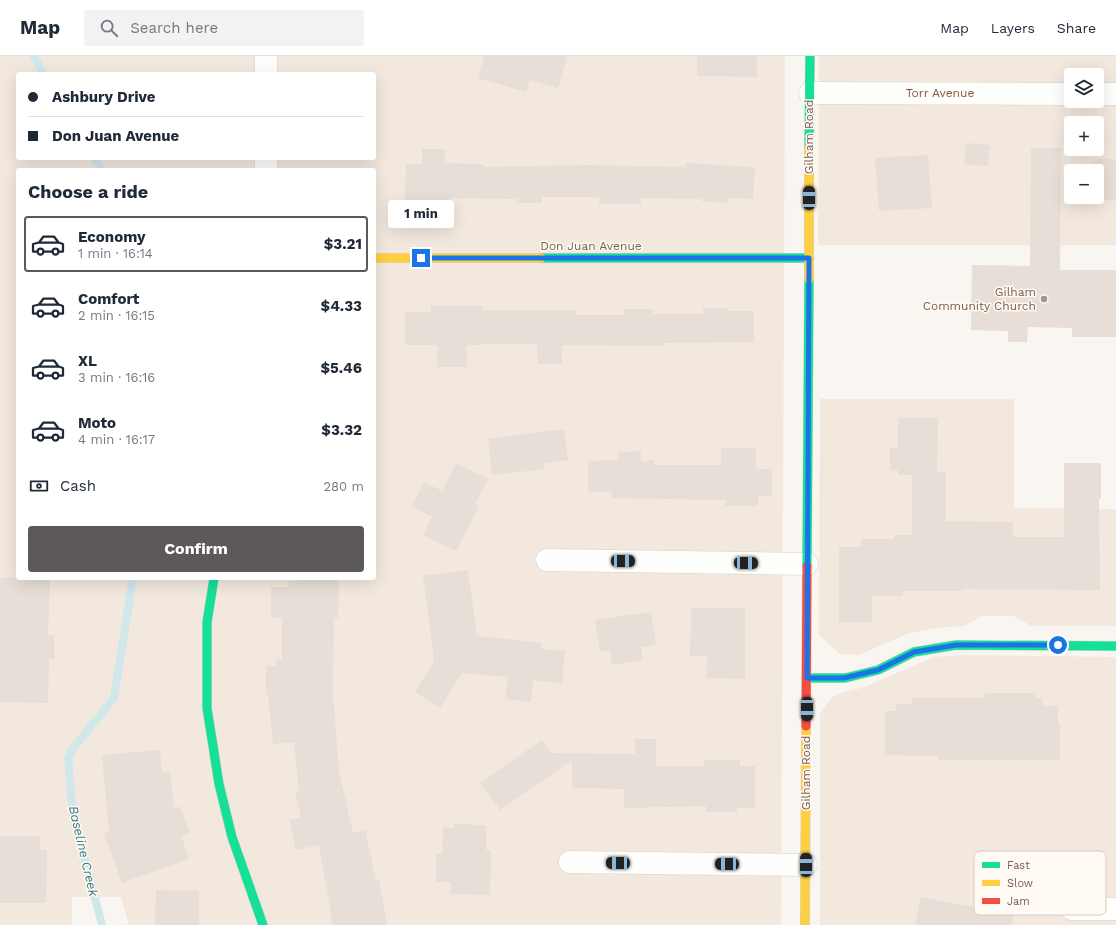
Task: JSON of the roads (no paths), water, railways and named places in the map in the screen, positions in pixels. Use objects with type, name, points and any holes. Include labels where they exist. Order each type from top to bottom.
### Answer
[{"type":"street","points":[[266,56],[266,72]]},
{"type":"street","name":"Gilham Road","points":[[805,925],[810,56]]},
{"type":"street","name":"Torr Avenue","points":[[810,93],[1064,94]]},
{"type":"street","points":[[1104,94],[1116,94]]},
{"type":"street","name":"Don Juan Avenue","points":[[376,258],[809,258]]},
{"type":"street","points":[[547,560],[807,564]]},
{"type":"street","points":[[214,580],[207,622],[207,708],[219,784],[232,837],[263,925]]},
{"type":"street","points":[[807,678],[844,678],[878,670],[914,652],[956,645],[1116,646]]},
{"type":"street","points":[[570,862],[806,865]]},
{"type":"waterway","name":"Baseline Creek","points":[[34,56],[42,72]]},
{"type":"waterway","name":"Baseline Creek","points":[[95,160],[101,168]]},
{"type":"waterway","name":"Baseline Creek","points":[[102,925],[73,814],[68,758],[74,747],[114,698],[133,580]]},
{"type":"place","name":"Gilham Community Church","points":[[1044,299]]}]
